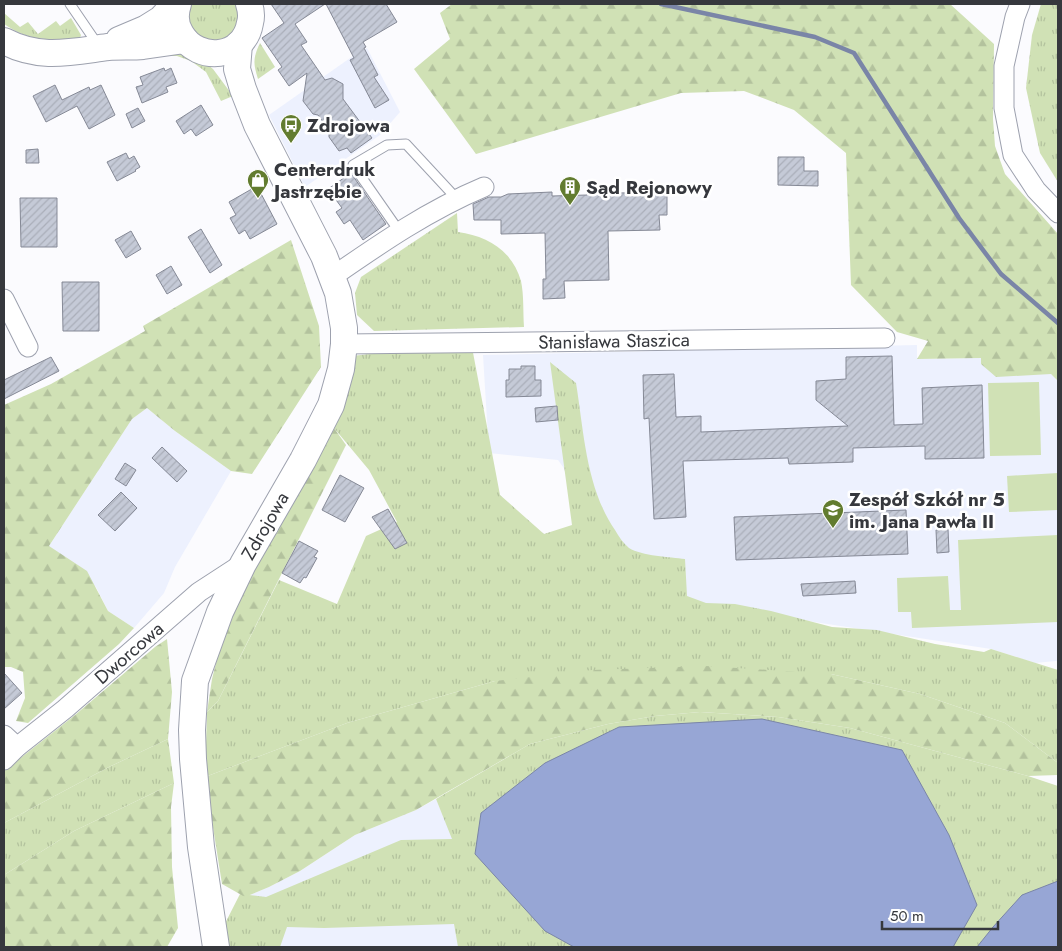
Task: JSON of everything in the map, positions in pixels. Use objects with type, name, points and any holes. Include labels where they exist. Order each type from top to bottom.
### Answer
[{"type":"main road","points":[[105,48],[122,38],[145,29],[161,19],[177,4]]},
{"type":"main road","points":[[177,4],[176,20],[179,31],[185,40],[201,52],[211,54],[226,51],[239,44],[246,35],[250,25],[251,14],[249,4]]},
{"type":"main road","points":[[4,41],[33,51],[72,53],[185,40]]},
{"type":"main road","name":"Zdrojowa","points":[[216,947],[201,847],[194,768],[192,730],[195,681],[220,612],[243,564],[303,460],[331,405],[341,368],[344,344],[344,328],[338,294],[324,256],[257,125],[243,89],[237,69],[239,44]]},
{"type":"main road","name":"Zdrojowa","points":[[211,54],[239,100],[257,125]]},
{"type":"street","points":[[1020,4],[1015,17],[1004,66],[1004,108],[1013,155],[1036,190],[1058,213]]},
{"type":"street","points":[[332,277],[399,231],[457,199],[484,187]]},
{"type":"street","points":[[4,299],[28,347]]},
{"type":"street","name":"Stanisława Staszica","points":[[344,344],[885,338]]},
{"type":"street","name":"Dworcowa","points":[[8,747],[65,709],[199,592],[243,564]]},
{"type":"lane","points":[[70,4],[105,48]]},
{"type":"lane","points":[[399,231],[352,165],[387,145],[406,144],[457,199]]},
{"type":"shaded area","points":[[367,48],[400,112],[380,135],[305,187],[269,115]]},
{"type":"shaded area","name":"Zespół Szkół nr 5 im. Jana Pawła II","points":[[917,345],[917,359],[981,358],[1051,374],[1058,381],[1058,660],[1056,661],[1035,663],[991,649],[657,598],[558,460],[489,453],[483,355]]},
{"type":"shaded area","points":[[147,408],[175,431],[231,471],[175,567],[164,593],[134,628],[108,611],[96,587],[49,546],[132,419]]},
{"type":"shaded area","points":[[436,799],[499,947],[267,947],[245,897],[300,871],[355,835],[416,810]]},
{"type":"green space","points":[[190,4],[237,4],[239,20],[231,35],[216,42],[199,39],[188,25]]},
{"type":"green space","points":[[452,4],[950,4],[994,44],[993,119],[995,146],[1005,174],[1058,234],[1058,381],[1051,374],[996,377],[981,364],[981,358],[917,359],[928,341],[897,332],[851,285],[846,153],[794,110],[744,91],[681,93],[476,154],[414,69],[450,39],[440,13]]},
{"type":"green space","points":[[1041,4],[1058,4],[1058,182],[1040,153],[1026,88],[1032,35]]},
{"type":"green space","points":[[4,13],[20,27],[28,22],[38,34],[56,21],[60,26],[71,18],[81,35],[80,38],[59,39],[31,37],[13,30],[4,24]]},
{"type":"green space","points":[[260,43],[275,67],[258,79],[255,61]]},
{"type":"green space","points":[[164,49],[201,59],[213,69],[233,96],[221,101],[206,72],[191,61],[177,56],[131,56]]},
{"type":"green space","points":[[457,213],[458,232],[479,237],[497,246],[505,253],[517,270],[521,281],[524,327],[374,331],[357,315],[355,293],[361,277]]},
{"type":"green space","points":[[291,240],[319,326],[321,367],[252,474],[231,471],[175,431],[147,408],[132,419],[49,546],[87,571],[108,611],[134,628],[119,644],[28,723],[16,721],[25,698],[23,672],[11,667],[4,667],[4,405],[51,384],[145,331],[143,326]]},
{"type":"green space","points":[[471,342],[500,495],[544,534],[572,525],[550,362],[576,383],[584,440],[592,478],[605,514],[629,548],[648,554],[685,559],[687,596],[706,603],[735,604],[771,611],[832,627],[877,630],[935,644],[984,652],[991,649],[1058,670],[1058,763],[1005,723],[920,694],[831,674],[495,681],[347,723],[205,777],[207,712],[218,701],[279,580],[337,604],[366,536],[397,522],[369,470],[334,428],[352,356]]},
{"type":"green space","points":[[1039,382],[1041,455],[990,456],[988,383]]},
{"type":"green space","points":[[334,428],[346,445],[218,701],[207,712],[212,679],[226,623],[251,565]]},
{"type":"green space","points":[[1058,473],[1058,510],[1009,512],[1007,476]]},
{"type":"green space","points":[[1058,535],[1058,622],[912,628],[911,612],[898,612],[897,578],[948,576],[950,610],[961,610],[958,540]]},
{"type":"green space","points":[[167,639],[172,692],[168,739],[109,767],[4,823],[4,771]]},
{"type":"green space","points":[[706,666],[831,674],[920,694],[1005,723],[1058,763],[1058,775],[1028,776],[850,728],[778,717],[700,712],[655,716],[608,724],[530,744],[416,810],[355,835],[300,871],[245,897],[222,884],[205,777],[347,723],[495,681],[592,670]]},
{"type":"green space","points":[[700,712],[778,717],[850,728],[1028,776],[1058,786],[1058,947],[458,947],[454,924],[324,928],[287,927],[280,947],[213,947],[240,894],[266,897],[401,840],[452,839],[436,799],[530,744],[608,724],[655,716]]},
{"type":"green space","points":[[168,739],[174,783],[74,831],[4,875],[4,823],[109,767]]},
{"type":"green space","points":[[174,783],[171,807],[172,867],[178,928],[167,947],[4,947],[4,875],[74,831]]},
{"type":"water","points":[[762,719],[902,750],[949,835],[977,905],[953,947],[574,947],[545,931],[475,854],[481,813],[545,763],[619,727]]},
{"type":"water","points":[[1058,881],[1058,947],[977,947],[1022,895]]},
{"type":"building","points":[[271,4],[325,4],[295,24],[307,42],[301,45],[325,80],[332,78],[343,84],[343,99],[372,138],[351,153],[347,148],[339,151],[329,137],[329,130],[318,115],[313,114],[303,101],[307,73],[289,86],[278,70],[282,67],[262,38],[284,23]]},
{"type":"building","points":[[326,4],[386,4],[397,22],[363,42],[366,47],[364,48],[378,75],[374,77],[389,100],[375,108],[350,60],[354,58]]},
{"type":"building","points":[[164,68],[165,71],[171,68],[177,83],[166,87],[168,92],[142,103],[136,87],[143,85],[140,77]]},
{"type":"building","points":[[55,85],[62,100],[89,87],[90,90],[101,85],[115,115],[89,129],[77,106],[46,122],[33,96]]},
{"type":"building","points":[[201,105],[213,125],[196,136],[191,129],[184,134],[176,121]]},
{"type":"building","points":[[138,108],[145,121],[132,128],[126,114]]},
{"type":"building","points":[[38,149],[39,163],[26,163],[26,150]]},
{"type":"building","points":[[126,153],[129,159],[134,156],[140,167],[117,181],[107,162]]},
{"type":"building","points":[[778,157],[804,157],[804,171],[818,171],[818,186],[778,185]]},
{"type":"building","points":[[351,173],[386,224],[363,240],[350,220],[344,224],[336,212],[342,208],[328,189]]},
{"type":"building","points":[[257,186],[277,224],[250,239],[245,230],[239,234],[230,218],[236,215],[229,202]]},
{"type":"building","name":"Sąd Rejonowy","points":[[587,191],[619,191],[619,193],[667,192],[667,215],[659,215],[660,230],[608,231],[609,280],[564,281],[565,298],[543,299],[543,279],[546,279],[545,233],[501,234],[501,220],[474,220],[473,204],[489,197],[552,192],[552,196],[587,195]]},
{"type":"building","points":[[20,198],[57,198],[57,247],[21,247]]},
{"type":"building","points":[[201,229],[222,265],[210,273],[188,237]]},
{"type":"building","points":[[131,231],[141,249],[126,258],[115,240]]},
{"type":"building","points":[[171,266],[182,285],[167,294],[156,275]]},
{"type":"building","points":[[62,282],[99,282],[99,331],[63,331]]},
{"type":"building","points":[[892,356],[894,425],[923,424],[922,388],[982,385],[984,458],[925,459],[925,446],[853,448],[853,462],[789,464],[788,458],[683,461],[686,517],[654,519],[649,418],[644,419],[643,375],[674,374],[676,417],[701,416],[701,432],[848,426],[816,400],[816,381],[846,379],[846,357]]},
{"type":"building","points":[[51,357],[59,371],[4,399],[4,380]]},
{"type":"building","points":[[521,366],[535,366],[535,380],[541,380],[541,396],[506,397],[506,380],[509,380],[509,369],[521,369]]},
{"type":"building","points":[[557,406],[558,420],[536,422],[535,408]]},
{"type":"building","points":[[162,447],[187,471],[177,482],[152,458]]},
{"type":"building","points":[[125,463],[136,470],[126,486],[115,479]]},
{"type":"building","points":[[340,475],[364,488],[345,522],[322,510]]},
{"type":"building","points":[[121,492],[137,508],[115,531],[98,515]]},
{"type":"building","points":[[388,509],[407,543],[395,549],[372,517]]},
{"type":"building","points":[[906,510],[908,554],[736,560],[734,517]]},
{"type":"building","points":[[948,529],[949,552],[937,553],[936,530]]},
{"type":"building","points":[[299,541],[318,551],[314,557],[317,558],[306,578],[304,577],[300,583],[282,573]]},
{"type":"building","points":[[855,581],[856,593],[803,596],[801,584]]},
{"type":"building","points":[[4,673],[22,693],[4,709]]},
{"type":"waterway","points":[[661,4],[815,37],[854,53],[959,218],[1001,274],[1058,323]]},
{"type":"place","name":"Zdrojowa","points":[[291,144]]},
{"type":"place","name":"Centerdruk Jastrzębie","points":[[258,199]]},
{"type":"place","name":"Sąd Rejonowy","points":[[570,206]]},
{"type":"place","name":"Zespół Szkół nr 5 im. Jana Pawła II","points":[[833,529]]}]
